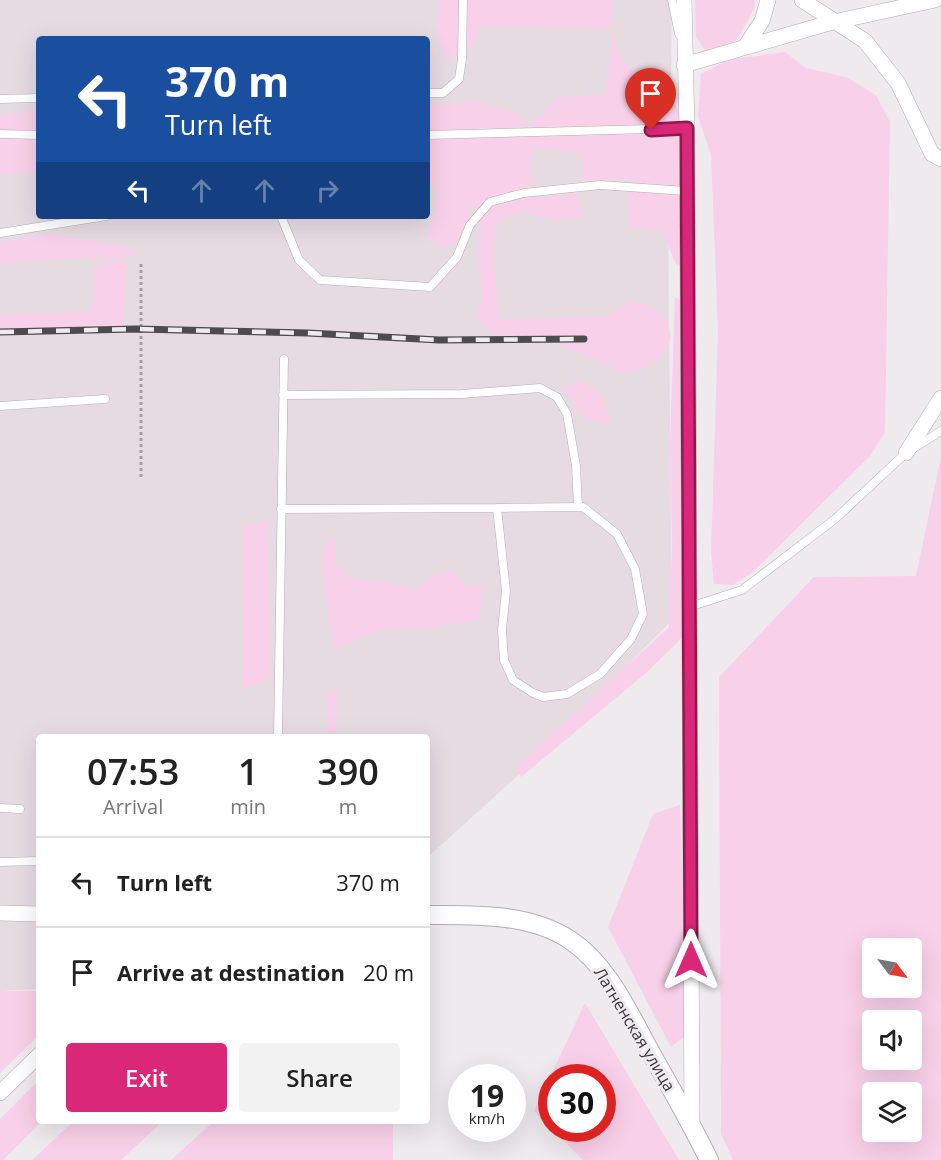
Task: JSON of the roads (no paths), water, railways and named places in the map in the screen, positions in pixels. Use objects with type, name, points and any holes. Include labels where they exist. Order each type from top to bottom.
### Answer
[{"type":"street","points":[[684,0],[687,128],[692,1125]]},
{"type":"street","points":[[746,47],[762,21],[768,0]]},
{"type":"street","points":[[802,0],[865,40],[898,83],[932,154],[941,159]]},
{"type":"street","points":[[684,61],[746,47],[837,21],[935,0]]},
{"type":"street","points":[[906,453],[941,398]]},
{"type":"street","points":[[0,913],[36,914]]},
{"type":"street","name":"Латненская улица","points":[[430,915],[483,915],[537,926],[570,940],[599,966],[692,1125],[709,1160]]},
{"type":"street","points":[[0,1093],[36,1058]]},
{"type":"lane","points":[[430,93],[443,93],[459,79],[462,59],[463,0]]},
{"type":"lane","points":[[672,0],[684,61]]},
{"type":"lane","points":[[0,99],[36,98]]},
{"type":"lane","points":[[430,135],[687,128]]},
{"type":"lane","points":[[0,134],[36,135]]},
{"type":"lane","points":[[282,219],[299,260],[320,280],[430,287],[457,257],[470,225],[490,202],[524,193],[600,185],[686,191]]},
{"type":"lane","points":[[0,233],[87,219]]},
{"type":"lane","points":[[278,734],[284,359]]},
{"type":"lane","points":[[283,395],[462,394],[540,388],[557,398],[567,414],[576,466],[578,507]]},
{"type":"lane","points":[[0,406],[105,399]]},
{"type":"lane","points":[[689,607],[742,590],[835,519],[906,453],[941,431]]},
{"type":"lane","points":[[281,509],[583,507],[617,534],[634,569],[643,614],[631,639],[600,674],[567,694],[543,698],[513,680],[504,660],[502,630],[506,591],[498,508]]},
{"type":"lane","points":[[0,808],[20,809]]},
{"type":"lane","points":[[0,862],[36,861]]},
{"type":"railway","points":[[0,332],[136,329],[308,333],[439,340],[584,339]]}]
